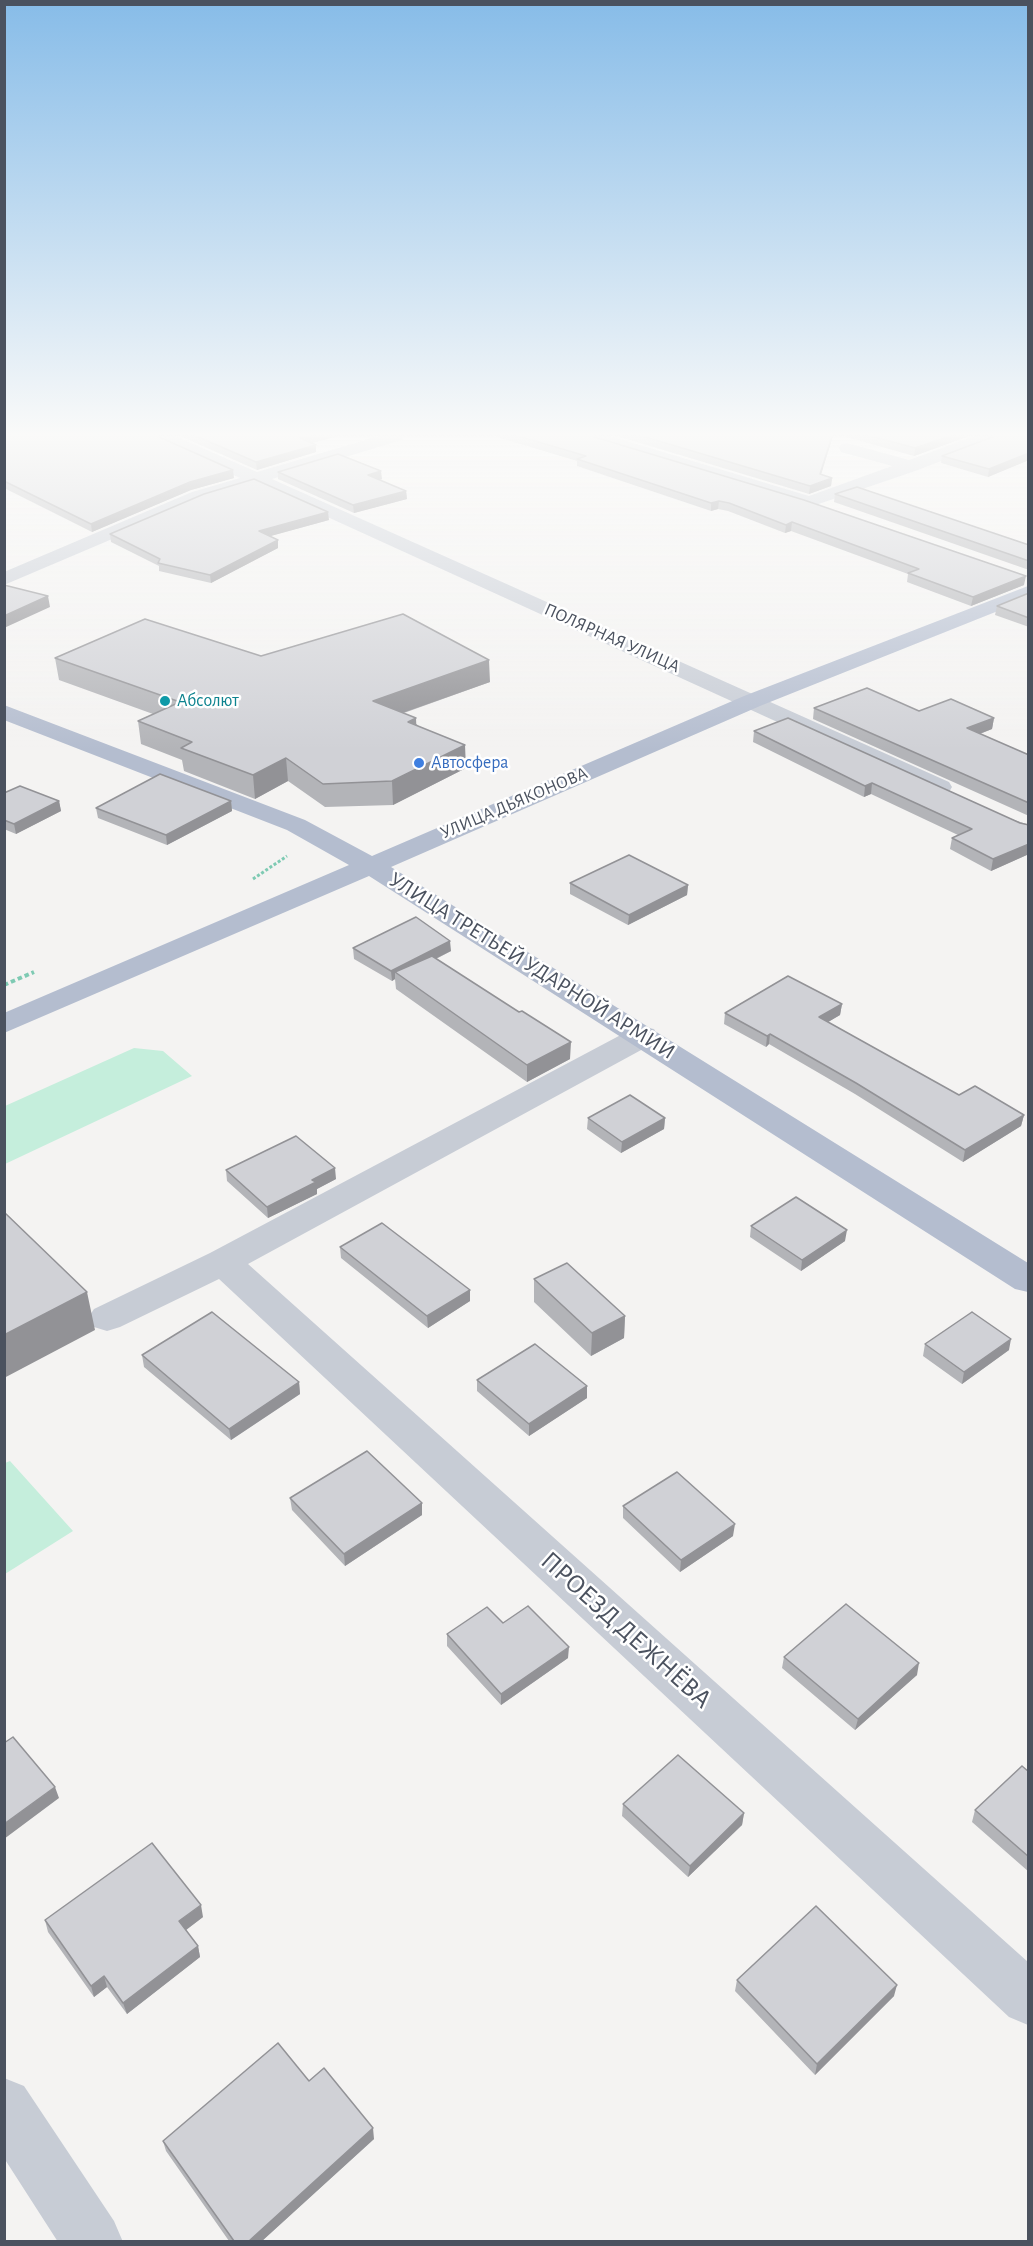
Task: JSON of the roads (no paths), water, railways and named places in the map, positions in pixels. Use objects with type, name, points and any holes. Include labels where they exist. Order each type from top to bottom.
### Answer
[{"type":"main road","name":"УЛИЦА ДЬЯКОНОВА","points":[[4,1024],[1025,582]]},
{"type":"main road","name":"УЛИЦА ТРЕТЬЕЙ УДАРНОЙ АРМИИ","points":[[4,712],[296,825],[369,865],[1029,1280]]},
{"type":"street","points":[[4,579],[93,541]]},
{"type":"street","name":"ПОЛЯРНАЯ УЛИЦА","points":[[396,541],[954,793]]},
{"type":"street","points":[[107,1318],[223,1262],[643,1036]]},
{"type":"street","name":"ПРОЕЗД ДЕЖНЁВА","points":[[223,1262],[1029,1998]]},
{"type":"street","points":[[4,2106],[93,2241]]},
{"type":"place","name":"Абсолют","points":[[165,701]]},
{"type":"place","name":"Автосфера","points":[[419,763]]}]
